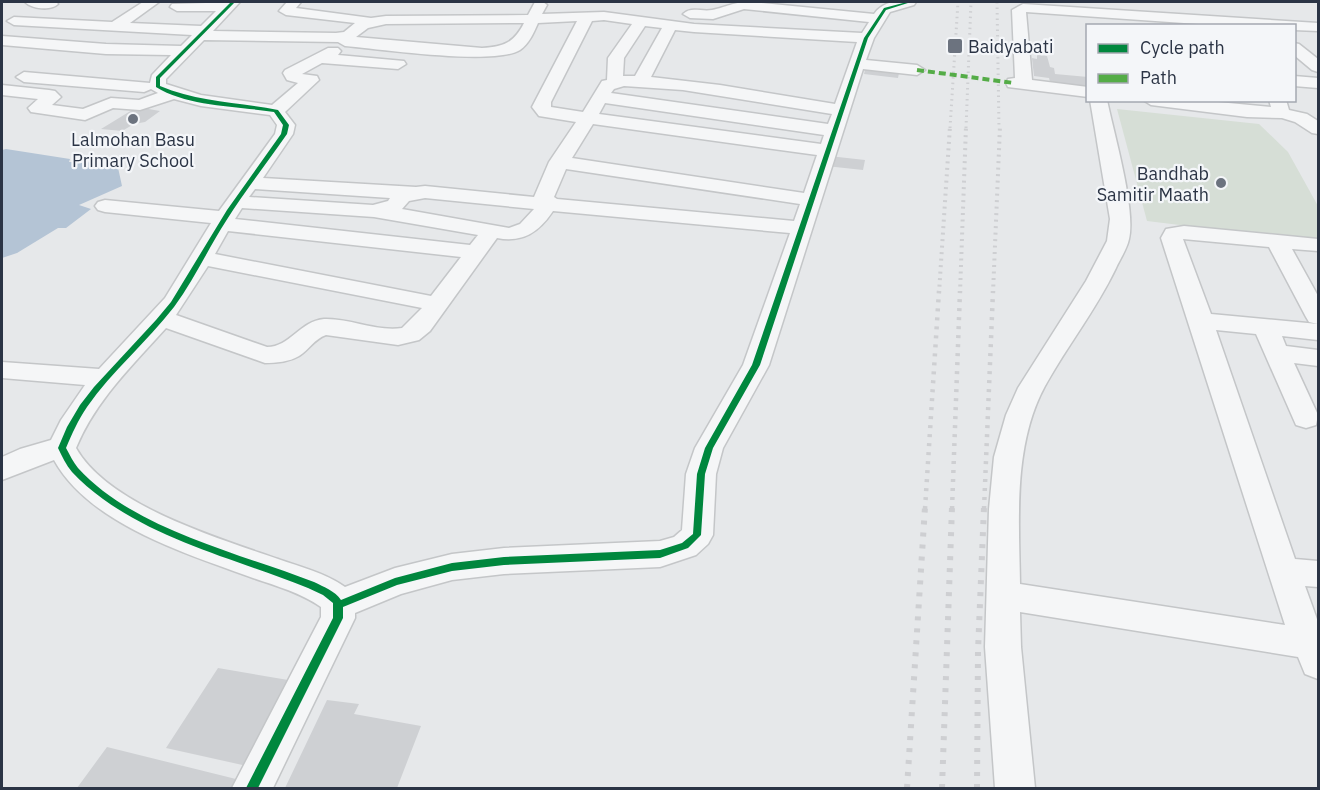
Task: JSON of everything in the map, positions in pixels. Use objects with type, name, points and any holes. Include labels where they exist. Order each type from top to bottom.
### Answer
[{"type":"street","points":[[32,2],[54,3]]},
{"type":"street","points":[[129,2],[150,3]]},
{"type":"street","points":[[294,2],[286,11],[482,53],[514,50],[542,2]]},
{"type":"street","points":[[338,605],[395,582],[452,567],[504,561],[650,555],[685,546],[697,535],[701,474],[710,448],[756,365],[857,64],[872,28],[885,9],[909,2]]},
{"type":"street","points":[[1164,2],[1174,17]]},
{"type":"street","points":[[8,24],[54,3]]},
{"type":"street","points":[[115,26],[150,3]]},
{"type":"street","points":[[146,28],[181,4],[230,4]]},
{"type":"street","points":[[165,90],[158,78],[230,4]]},
{"type":"street","points":[[276,111],[311,80],[291,74],[318,58],[358,27],[526,31],[587,16],[621,16],[641,13],[704,15],[721,13],[735,6],[763,4],[818,7],[872,28]]},
{"type":"street","points":[[1086,92],[1019,84],[1019,10],[1105,7],[1174,17],[1256,24]]},
{"type":"street","points":[[428,20],[439,8]]},
{"type":"street","points":[[641,13],[670,26],[872,28]]},
{"type":"street","points":[[615,81],[616,58],[641,13]]},
{"type":"street","points":[[587,16],[541,107],[545,111],[589,117],[836,131]]},
{"type":"street","points":[[2,41],[22,43],[317,38],[386,20],[428,20],[472,29],[526,31]]},
{"type":"street","points":[[8,24],[146,28],[196,39]]},
{"type":"street","points":[[1020,24],[1039,25]]},
{"type":"street","points":[[641,80],[670,26]]},
{"type":"street","points":[[1069,26],[1086,26]]},
{"type":"street","points":[[1296,26],[1318,27]]},
{"type":"street","points":[[2,53],[22,43]]},
{"type":"street","points":[[1296,49],[1318,67]]},
{"type":"street","points":[[318,58],[419,64],[440,60],[472,63],[482,53]]},
{"type":"street","points":[[857,64],[917,70]]},
{"type":"street","points":[[2,75],[165,90],[276,111],[286,125],[284,134],[233,207],[162,318],[105,378],[68,429],[62,448],[74,470],[104,496],[133,513],[167,531],[300,581],[333,597],[338,605],[338,618],[252,789]]},
{"type":"street","points":[[550,205],[544,197],[559,162],[608,85],[615,81],[641,80],[836,131]]},
{"type":"street","points":[[1296,81],[1318,83]]},
{"type":"street","points":[[2,90],[49,95],[52,97],[38,108],[83,115],[111,103],[140,105],[165,90]]},
{"type":"street","points":[[600,97],[836,131]]},
{"type":"street","points":[[1015,789],[1006,704],[1003,595],[1004,509],[1009,457],[1020,415],[1031,388],[1098,281],[1118,241],[1120,219],[1098,102]]},
{"type":"street","points":[[1167,102],[1247,112],[1280,107],[1310,118],[1318,129]]},
{"type":"street","points":[[559,162],[807,214]]},
{"type":"street","points":[[233,207],[414,193],[550,205],[807,214]]},
{"type":"street","points":[[373,211],[395,205],[402,196],[414,193]]},
{"type":"street","points":[[105,206],[373,211],[492,232],[524,232],[532,227],[550,205]]},
{"type":"street","points":[[233,207],[477,252]]},
{"type":"street","points":[[162,318],[265,355],[276,355],[290,350],[310,332],[324,327],[386,337],[410,335],[421,326],[492,232]]},
{"type":"street","points":[[1314,654],[1283,571],[1172,238],[1174,234],[1184,232],[1318,245]]},
{"type":"street","points":[[1276,240],[1311,292],[1318,317]]},
{"type":"street","points":[[201,258],[438,304]]},
{"type":"street","points":[[1201,321],[1318,332]]},
{"type":"street","points":[[1265,327],[1306,418]]},
{"type":"street","points":[[1276,353],[1318,358]]},
{"type":"street","points":[[2,370],[105,378]]},
{"type":"street","points":[[2,470],[30,456],[62,448]]},
{"type":"street","points":[[1283,571],[1318,574]]},
{"type":"street","points":[[1003,595],[1314,654]]},
{"type":"shaded area","name":"Bandhab Samitir Maath","points":[[1117,109],[1259,124],[1288,152],[1318,206],[1318,242],[1147,221]]},
{"type":"water","points":[[2,150],[70,159],[69,162],[117,163],[122,186],[79,205],[91,209],[66,228],[58,228],[17,253],[2,258]]},
{"type":"building","points":[[1037,55],[1047,56],[1055,74],[1086,77],[1086,90],[1070,88],[1069,84],[1050,82],[1049,78],[1034,76],[1032,58],[1037,59]]},
{"type":"building","points":[[865,70],[899,73],[898,78],[864,74]]},
{"type":"building","name":"Lalmohan Basu Primary School","points":[[137,107],[160,111],[145,122],[134,124],[122,131],[101,129]]},
{"type":"building","points":[[829,156],[865,160],[863,170],[826,166]]},
{"type":"building","points":[[218,668],[300,682],[256,768],[166,748]]},
{"type":"building","points":[[327,700],[359,704],[354,714],[421,726],[397,788],[285,788]]},
{"type":"building","points":[[107,747],[248,782],[245,788],[77,788]]},
{"type":"railway","points":[[950,128],[958,2]]},
{"type":"railway","points":[[966,128],[971,2]]},
{"type":"railway","points":[[997,2],[999,128]]},
{"type":"railway","points":[[939,293],[950,126]]},
{"type":"railway","points":[[960,293],[966,126]]},
{"type":"railway","points":[[993,293],[1000,126]]},
{"type":"railway","points":[[925,509],[939,291]]},
{"type":"railway","points":[[952,509],[960,291]]},
{"type":"railway","points":[[984,509],[993,291]]},
{"type":"railway","points":[[907,788],[925,507]]},
{"type":"railway","points":[[942,788],[952,507]]},
{"type":"railway","points":[[977,788],[978,651],[984,507]]},
{"type":"marked path","points":[[917,70],[1014,83]]},
{"type":"cycle path","points":[[233,2],[158,78],[158,87],[186,97],[276,111],[286,125],[284,134],[230,210],[173,303],[96,389],[71,427],[62,448],[74,469],[96,489],[142,519],[192,542],[311,585],[337,601],[338,618],[252,788]]},
{"type":"cycle path","points":[[338,605],[395,582],[452,567],[504,561],[660,554],[685,546],[697,535],[701,474],[709,448],[756,365],[866,38],[885,9],[909,2]]},
{"type":"place","name":"Baidyabati","points":[[955,46]]},
{"type":"place","name":"Lalmohan Basu Primary School","points":[[133,119]]},
{"type":"place","name":"Bandhab Samitir Maath","points":[[1221,183]]}]
